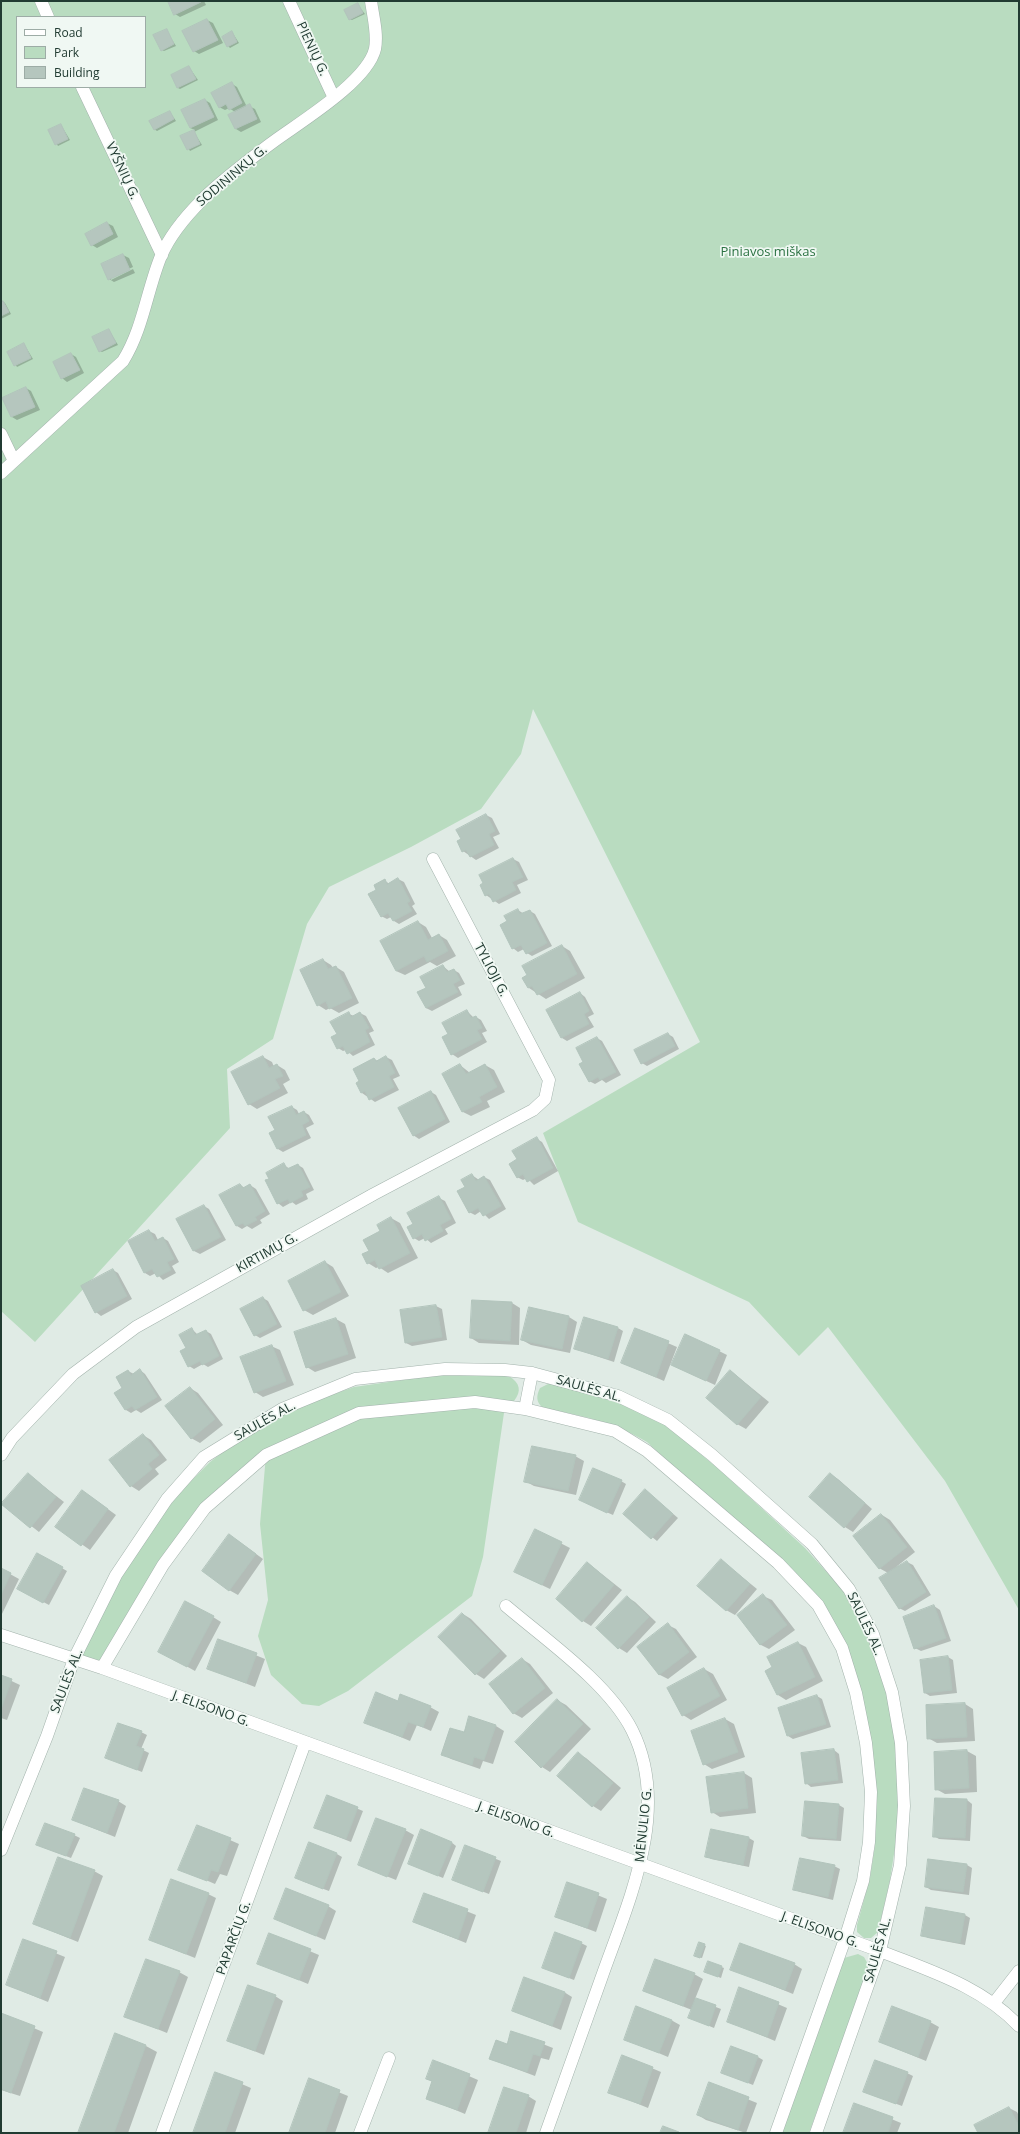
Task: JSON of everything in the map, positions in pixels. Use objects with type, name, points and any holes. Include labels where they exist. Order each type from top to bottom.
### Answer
[{"type":"street","points":[[41,1],[48,16]]},
{"type":"street","name":"PIENIŲ G.","points":[[289,1],[334,98]]},
{"type":"street","name":"SODININKŲ G.","points":[[1,473],[123,361],[134,344],[162,255],[179,226],[203,199],[264,149],[334,98],[368,65],[375,49],[376,38],[371,1]]},
{"type":"street","name":"VYŠNIŲ G.","points":[[82,88],[162,255]]},
{"type":"street","points":[[1,434],[14,461]]},
{"type":"street","name":"TYLIOJI G.","points":[[433,859],[549,1080]]},
{"type":"street","name":"KIRTIMŲ G.","points":[[1,1455],[12,1438],[73,1374],[136,1327],[374,1194],[533,1110],[545,1099],[549,1080]]},
{"type":"street","name":"SAULĖS AL.","points":[[1,1850],[46,1736],[74,1659],[116,1575],[167,1499],[204,1457],[282,1409],[355,1380],[445,1369],[505,1370],[532,1373],[618,1396],[668,1420],[712,1455],[812,1544],[849,1590],[872,1634],[884,1665],[892,1692],[901,1744],[904,1806],[900,1865],[880,1952],[816,2133]]},
{"type":"street","points":[[525,1409],[532,1373]]},
{"type":"street","points":[[102,1668],[163,1565],[205,1508],[266,1455],[359,1413],[475,1402],[525,1409],[615,1431],[647,1451],[778,1563],[818,1605],[842,1648],[856,1693],[866,1743],[871,1792],[869,1842],[863,1881],[845,1939],[776,2133]]},
{"type":"street","name":"MĖNULIO G.","points":[[506,1606],[608,1694],[632,1730],[640,1748],[648,1777],[649,1796],[641,1865],[546,2133]]},
{"type":"street","name":"J. ELISONO G.","points":[[1,1635],[102,1668],[957,1981],[994,2003],[1019,2026]]},
{"type":"street","name":"PAPARČIŲ G.","points":[[162,2133],[305,1743]]},
{"type":"street","points":[[994,2003],[1019,1971]]},
{"type":"street","points":[[360,2133],[389,2058]]},
{"type":"green space","name":"Piniavos miškas","points":[[1,1],[1019,1],[1019,1610],[945,1481],[828,1327],[799,1356],[749,1302],[578,1222],[543,1133],[700,1042],[533,709],[521,754],[481,809],[411,847],[329,887],[307,924],[273,1039],[227,1069],[230,1128],[35,1342],[1,1311]]},
{"type":"green space","points":[[445,1374],[509,1376],[518,1384],[519,1391],[514,1401],[359,1411],[266,1451],[201,1506],[106,1656],[98,1661],[83,1656],[83,1648],[120,1579],[149,1533],[180,1492],[210,1462],[241,1438],[282,1412],[354,1387]]},
{"type":"green space","points":[[550,1383],[619,1403],[665,1424],[721,1471],[805,1548],[849,1597],[868,1632],[887,1690],[895,1742],[898,1804],[896,1841],[890,1880],[878,1932],[871,1938],[864,1938],[857,1932],[857,1925],[870,1878],[875,1845],[876,1790],[870,1741],[821,1602],[647,1442],[609,1424],[543,1408],[537,1399],[538,1394],[540,1388]]},
{"type":"green space","points":[[505,1406],[483,1557],[472,1596],[348,1691],[319,1706],[302,1704],[271,1675],[258,1636],[268,1600],[260,1524],[266,1455],[359,1413]]},
{"type":"green space","points":[[858,1954],[864,1957],[869,1966],[809,2133],[781,2133],[844,1958]]},
{"type":"building","points":[[168,1],[200,1],[201,2],[174,15]]},
{"type":"building","points":[[358,3],[363,13],[349,20],[344,10]]},
{"type":"building","points":[[207,19],[218,40],[193,52],[182,31]]},
{"type":"building","points":[[167,29],[174,44],[161,51],[153,35]]},
{"type":"building","points":[[232,31],[237,42],[227,47],[222,37]]},
{"type":"building","points":[[189,66],[196,79],[177,88],[171,75]]},
{"type":"building","points":[[232,82],[242,103],[229,110],[226,104],[219,108],[211,93]]},
{"type":"building","points":[[205,99],[214,117],[190,128],[181,110]]},
{"type":"building","points":[[250,104],[257,119],[235,129],[228,115]]},
{"type":"building","points":[[170,111],[174,119],[154,130],[149,121]]},
{"type":"building","points":[[61,124],[68,139],[55,145],[48,130]]},
{"type":"building","points":[[194,130],[200,144],[187,150],[180,136]]},
{"type":"building","points":[[107,222],[113,234],[91,246],[85,234]]},
{"type":"building","points":[[123,254],[130,270],[108,280],[101,264]]},
{"type":"building","points":[[3,301],[9,312],[1,316],[1,302]]},
{"type":"building","points":[[109,329],[116,343],[99,352],[92,337]]},
{"type":"building","points":[[24,343],[31,358],[14,366],[7,352]]},
{"type":"building","points":[[71,353],[80,370],[61,379],[53,362]]},
{"type":"building","points":[[26,387],[35,407],[11,417],[2,398]]},
{"type":"building","points":[[486,814],[495,831],[489,834],[494,845],[470,857],[466,850],[462,852],[457,841],[461,839],[456,830]]},
{"type":"building","points":[[513,858],[523,877],[512,882],[516,890],[493,902],[489,894],[485,896],[480,885],[483,883],[479,875]]},
{"type":"building","points":[[398,878],[410,901],[407,903],[412,911],[393,921],[388,913],[381,917],[368,894],[376,890],[374,885],[385,879],[387,884]]},
{"type":"building","points":[[518,909],[520,914],[530,910],[547,943],[526,954],[521,945],[512,949],[500,925],[507,921],[504,916]]},
{"type":"building","points":[[418,921],[428,940],[439,934],[448,951],[427,962],[424,956],[396,971],[380,941]]},
{"type":"building","points":[[562,945],[577,974],[537,995],[532,986],[528,988],[522,978],[527,975],[522,966]]},
{"type":"building","points":[[323,959],[328,969],[336,966],[352,998],[329,1009],[326,1001],[317,1006],[300,970]]},
{"type":"building","points":[[443,965],[447,972],[454,969],[460,980],[453,984],[458,992],[426,1008],[417,992],[426,988],[420,977]]},
{"type":"building","points":[[580,992],[589,1011],[584,1014],[589,1024],[561,1038],[546,1010]]},
{"type":"building","points":[[467,1010],[471,1018],[476,1016],[482,1028],[477,1030],[482,1039],[451,1055],[442,1037],[448,1034],[442,1023]]},
{"type":"building","points":[[349,1012],[351,1017],[360,1012],[369,1028],[365,1030],[370,1042],[347,1054],[343,1046],[337,1049],[331,1037],[337,1034],[330,1022]]},
{"type":"building","points":[[668,1033],[675,1046],[641,1064],[634,1050]]},
{"type":"building","points":[[597,1037],[616,1072],[600,1080],[598,1077],[589,1082],[579,1064],[583,1062],[576,1048]]},
{"type":"building","points":[[263,1056],[269,1068],[277,1064],[283,1076],[275,1079],[280,1088],[248,1105],[231,1072]]},
{"type":"building","points":[[386,1056],[395,1073],[389,1076],[394,1087],[369,1100],[365,1091],[361,1093],[356,1083],[359,1081],[353,1069],[374,1058],[376,1061]]},
{"type":"building","points":[[460,1064],[466,1074],[485,1064],[497,1087],[479,1097],[482,1102],[462,1112],[442,1074]]},
{"type":"building","points":[[431,1091],[445,1119],[413,1136],[398,1108]]},
{"type":"building","points":[[292,1106],[296,1115],[304,1111],[309,1121],[302,1125],[306,1135],[277,1149],[269,1133],[275,1130],[268,1117]]},
{"type":"building","points":[[537,1137],[553,1168],[527,1182],[523,1174],[517,1178],[509,1164],[517,1159],[512,1151]]},
{"type":"building","points":[[284,1163],[287,1169],[298,1164],[310,1187],[301,1191],[303,1196],[290,1203],[288,1199],[277,1204],[265,1180],[269,1179],[266,1173]]},
{"type":"building","points":[[472,1174],[476,1181],[484,1176],[501,1206],[483,1216],[478,1208],[469,1213],[457,1191],[465,1187],[461,1180]]},
{"type":"building","points":[[240,1184],[243,1188],[250,1184],[265,1211],[255,1217],[257,1220],[245,1226],[243,1223],[236,1226],[219,1195]]},
{"type":"building","points":[[439,1196],[451,1219],[440,1225],[443,1231],[425,1241],[422,1234],[413,1239],[407,1227],[413,1224],[407,1213]]},
{"type":"building","points":[[204,1205],[221,1237],[193,1251],[176,1219]]},
{"type":"building","points":[[391,1217],[410,1253],[379,1269],[375,1260],[367,1264],[362,1254],[369,1251],[363,1240],[380,1231],[377,1225]]},
{"type":"building","points":[[149,1230],[155,1241],[163,1237],[174,1259],[167,1262],[171,1270],[157,1277],[152,1269],[144,1273],[128,1241]]},
{"type":"building","points":[[325,1261],[341,1292],[303,1311],[288,1281]]},
{"type":"building","points":[[113,1269],[127,1296],[95,1313],[81,1286]]},
{"type":"building","points":[[263,1297],[277,1324],[254,1336],[240,1309]]},
{"type":"building","points":[[472,1300],[512,1302],[510,1341],[470,1338]]},
{"type":"building","points":[[436,1305],[442,1337],[405,1343],[400,1310]]},
{"type":"building","points":[[529,1307],[569,1316],[562,1349],[521,1340]]},
{"type":"building","points":[[584,1317],[618,1327],[608,1359],[574,1349]]},
{"type":"building","points":[[336,1318],[348,1354],[306,1368],[294,1332]]},
{"type":"building","points":[[192,1328],[195,1335],[206,1330],[219,1356],[202,1365],[200,1361],[188,1367],[180,1351],[186,1348],[179,1335]]},
{"type":"building","points":[[635,1328],[669,1341],[656,1377],[621,1363]]},
{"type":"building","points":[[685,1334],[720,1350],[706,1381],[671,1365]]},
{"type":"building","points":[[272,1345],[286,1381],[254,1393],[240,1357]]},
{"type":"building","points":[[140,1369],[157,1397],[135,1410],[132,1406],[125,1410],[114,1393],[122,1388],[116,1377],[128,1370],[131,1375]]},
{"type":"building","points":[[730,1370],[761,1397],[737,1425],[706,1398]]},
{"type":"building","points":[[190,1387],[215,1419],[191,1439],[165,1406]]},
{"type":"building","points":[[143,1434],[159,1455],[148,1464],[152,1469],[130,1487],[109,1460]]},
{"type":"building","points":[[532,1446],[576,1455],[568,1491],[524,1482]]},
{"type":"building","points":[[593,1468],[622,1480],[607,1513],[579,1500]]},
{"type":"building","points":[[28,1473],[56,1497],[30,1528],[1,1504]]},
{"type":"building","points":[[830,1473],[865,1503],[844,1528],[809,1497]]},
{"type":"building","points":[[645,1489],[673,1514],[651,1539],[623,1514]]},
{"type":"building","points":[[82,1490],[108,1509],[81,1546],[55,1527]]},
{"type":"building","points":[[881,1514],[907,1547],[879,1569],[853,1536]]},
{"type":"building","points":[[535,1529],[562,1542],[542,1585],[514,1572]]},
{"type":"building","points":[[229,1534],[256,1554],[229,1591],[202,1571]]},
{"type":"building","points":[[37,1553],[63,1567],[43,1603],[17,1589]]},
{"type":"building","points":[[721,1559],[750,1584],[726,1611],[697,1586]]},
{"type":"building","points":[[907,1561],[926,1592],[899,1609],[879,1578]]},
{"type":"building","points":[[587,1562],[614,1585],[582,1622],[556,1599]]},
{"type":"building","points":[[1,1568],[11,1573],[1,1595]]},
{"type":"building","points":[[763,1594],[787,1625],[760,1645],[737,1615]]},
{"type":"building","points":[[627,1596],[649,1617],[618,1649],[596,1628]]},
{"type":"building","points":[[185,1601],[214,1616],[187,1667],[158,1652]]},
{"type":"building","points":[[934,1605],[946,1638],[914,1649],[903,1617]]},
{"type":"building","points":[[462,1613],[500,1651],[475,1675],[438,1637]]},
{"type":"building","points":[[668,1623],[689,1652],[659,1675],[637,1647]]},
{"type":"building","points":[[218,1639],[257,1653],[246,1683],[207,1669]]},
{"type":"building","points":[[798,1642],[815,1677],[777,1695],[765,1671],[772,1667],[767,1657]]},
{"type":"building","points":[[948,1656],[952,1690],[924,1693],[920,1660]]},
{"type":"building","points":[[522,1658],[545,1688],[513,1714],[489,1684]]},
{"type":"building","points":[[704,1668],[720,1696],[682,1716],[667,1688]]},
{"type":"building","points":[[1,1675],[12,1679],[1,1709]]},
{"type":"building","points":[[376,1692],[398,1701],[400,1694],[431,1706],[423,1727],[408,1722],[402,1737],[364,1723]]},
{"type":"building","points":[[817,1695],[826,1724],[787,1736],[778,1708]]},
{"type":"building","points":[[557,1699],[583,1724],[541,1768],[515,1742]]},
{"type":"building","points":[[965,1703],[967,1737],[927,1739],[926,1705]]},
{"type":"building","points":[[469,1716],[496,1725],[484,1760],[474,1757],[472,1765],[441,1755],[450,1728],[464,1732]]},
{"type":"building","points":[[725,1718],[738,1752],[703,1765],[691,1731]]},
{"type":"building","points":[[118,1723],[142,1731],[136,1746],[144,1749],[137,1770],[105,1758]]},
{"type":"building","points":[[834,1749],[838,1780],[805,1784],[801,1753]]},
{"type":"building","points":[[967,1750],[969,1788],[935,1790],[934,1752]]},
{"type":"building","points":[[578,1752],[613,1783],[592,1807],[557,1776]]},
{"type":"building","points":[[744,1772],[748,1808],[711,1813],[706,1777]]},
{"type":"building","points":[[84,1788],[119,1800],[107,1833],[72,1820]]},
{"type":"building","points":[[327,1795],[358,1807],[346,1839],[314,1828]]},
{"type":"building","points":[[935,1798],[967,1799],[965,1838],[933,1837]]},
{"type":"building","points":[[805,1801],[839,1804],[836,1839],[802,1836]]},
{"type":"building","points":[[376,1818],[406,1829],[387,1877],[358,1865]]},
{"type":"building","points":[[45,1823],[75,1834],[66,1856],[36,1845]]},
{"type":"building","points":[[197,1825],[231,1838],[218,1872],[211,1870],[207,1881],[178,1870]]},
{"type":"building","points":[[421,1829],[452,1842],[438,1876],[408,1864]]},
{"type":"building","points":[[711,1829],[749,1837],[743,1865],[705,1857]]},
{"type":"building","points":[[309,1842],[337,1853],[323,1889],[295,1878]]},
{"type":"building","points":[[465,1845],[496,1857],[483,1892],[452,1880]]},
{"type":"building","points":[[58,1857],[95,1870],[70,1938],[33,1924]]},
{"type":"building","points":[[800,1858],[835,1865],[828,1897],[793,1890]]},
{"type":"building","points":[[928,1859],[967,1864],[963,1892],[925,1887]]},
{"type":"building","points":[[171,1879],[209,1893],[186,1954],[149,1940]]},
{"type":"building","points":[[567,1882],[599,1893],[587,1928],[555,1917]]},
{"type":"building","points":[[286,1888],[329,1905],[316,1936],[274,1919]]},
{"type":"building","points":[[424,1893],[468,1909],[458,1939],[413,1922]]},
{"type":"building","points":[[926,1907],[965,1914],[960,1943],[921,1936]]},
{"type":"building","points":[[555,1932],[582,1942],[569,1978],[542,1968]]},
{"type":"building","points":[[269,1933],[311,1949],[299,1980],[257,1964]]},
{"type":"building","points":[[23,1939],[57,1951],[40,1998],[6,1985]]},
{"type":"building","points":[[699,1942],[705,1944],[700,1958],[694,1956]]},
{"type":"building","points":[[740,1943],[795,1963],[785,1990],[730,1970]]},
{"type":"building","points":[[146,1959],[180,1971],[158,2029],[124,2017]]},
{"type":"building","points":[[655,1959],[695,1973],[683,2006],[643,1991]]},
{"type":"building","points":[[708,1961],[722,1966],[718,1977],[704,1972]]},
{"type":"building","points":[[524,1977],[565,1992],[552,2026],[512,2011]]},
{"type":"building","points":[[248,1985],[276,1995],[255,2051],[227,2041]]},
{"type":"building","points":[[739,1987],[779,2002],[767,2037],[727,2022]]},
{"type":"building","points":[[696,1998],[716,2005],[709,2026],[688,2018]]},
{"type":"building","points":[[636,2006],[672,2020],[659,2053],[624,2040]]},
{"type":"building","points":[[892,2006],[931,2021],[918,2057],[879,2042]]},
{"type":"building","points":[[1,2013],[35,2026],[11,2093],[1,2089]]},
{"type":"building","points":[[511,2031],[545,2042],[540,2056],[533,2054],[527,2072],[489,2059],[496,2040],[507,2044]]},
{"type":"building","points":[[115,2033],[146,2045],[114,2133],[78,2133]]},
{"type":"building","points":[[731,2046],[758,2056],[748,2083],[721,2073]]},
{"type":"building","points":[[622,2055],[653,2067],[640,2104],[608,2093]]},
{"type":"building","points":[[433,2060],[470,2074],[457,2110],[426,2099],[432,2081],[426,2079]]},
{"type":"building","points":[[875,2060],[908,2072],[896,2104],[863,2092]]},
{"type":"building","points":[[215,2072],[243,2082],[225,2133],[193,2133]]},
{"type":"building","points":[[309,2078],[340,2090],[325,2133],[289,2133]]},
{"type":"building","points":[[709,2082],[749,2097],[738,2130],[697,2115]]},
{"type":"building","points":[[504,2087],[529,2095],[516,2133],[488,2133]]},
{"type":"building","points":[[854,2103],[893,2117],[888,2133],[843,2133]]},
{"type":"building","points":[[1009,2107],[1019,2126],[1019,2133],[978,2133],[974,2125]]},
{"type":"building","points":[[663,2126],[679,2132],[679,2133],[660,2133]]}]
